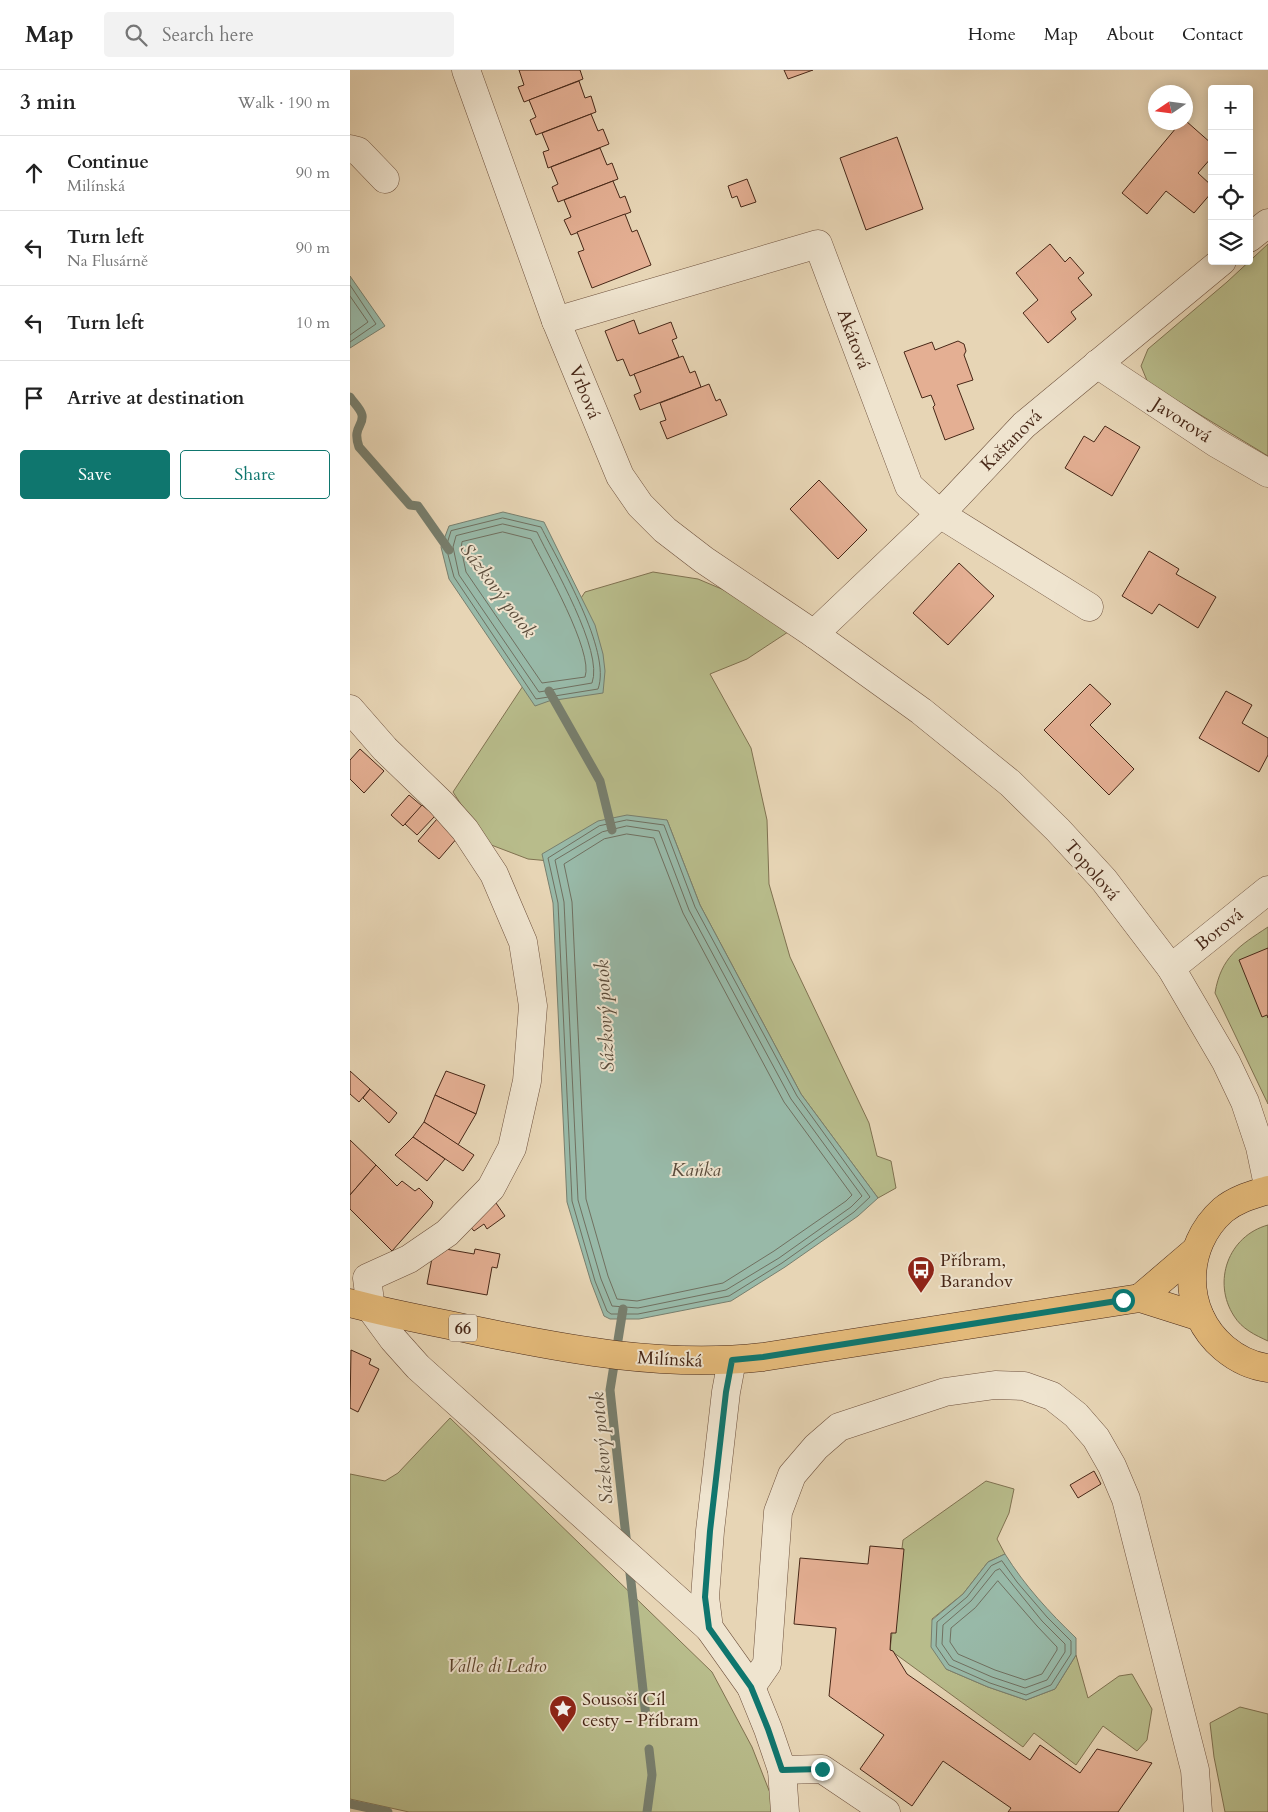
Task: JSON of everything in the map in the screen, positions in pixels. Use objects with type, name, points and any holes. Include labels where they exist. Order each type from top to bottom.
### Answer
[{"type":"main road","points":[[1268,1190],[1245,1196],[1224,1210],[1206,1229],[1196,1251],[1191,1274],[1192,1296],[1200,1317],[1214,1340],[1235,1357],[1260,1367],[1268,1368]]},
{"type":"main road","points":[[1140,1298],[1196,1251]]},
{"type":"main road","name":"Milínská","points":[[361,1306],[554,1347],[674,1361],[732,1360],[763,1357],[1140,1298],[1200,1317]]},
{"type":"street","name":"Vrbová","points":[[466,70],[556,321],[620,476],[640,506],[665,530],[704,560],[814,634]]},
{"type":"street","points":[[350,149],[358,151],[385,179]]},
{"type":"street","points":[[1253,235],[1268,223]]},
{"type":"street","name":"Akátová","points":[[556,321],[818,244],[909,486],[940,514],[1089,607]]},
{"type":"street","name":"Kaštanová","points":[[814,634],[940,514],[1024,425],[1217,265]]},
{"type":"street","name":"Javorová","points":[[1097,364],[1216,443],[1268,473]]},
{"type":"street","name":"Topolová","points":[[814,634],[921,711],[1010,784],[1058,830],[1104,880],[1170,968],[1226,1062],[1245,1102],[1260,1147],[1268,1185]]},
{"type":"street","points":[[350,709],[385,749],[441,803],[465,830],[494,874],[523,942],[533,1006],[527,1081],[512,1148],[491,1188],[447,1233],[409,1259],[367,1278],[361,1306],[418,1367],[709,1628],[751,1687],[782,1770],[785,1812]]},
{"type":"street","name":"Borová","points":[[1170,968],[1268,890]]},
{"type":"street","points":[[709,1628],[705,1597],[710,1531],[726,1392],[732,1360]]},
{"type":"street","points":[[751,1687],[767,1664],[778,1512],[792,1475],[816,1447],[839,1427],[946,1392],[995,1385],[1024,1386],[1052,1396],[1076,1415],[1100,1445],[1112,1466],[1126,1499],[1195,1770],[1198,1812]]},
{"type":"street","points":[[782,1770],[822,1769],[886,1812]]},
{"type":"green space","points":[[1268,244],[1268,456],[1148,383],[1141,366],[1148,349],[1245,265],[1253,265],[1253,258]]},
{"type":"green space","points":[[653,572],[698,579],[743,598],[788,632],[747,659],[710,674],[751,748],[767,820],[769,884],[790,957],[869,1123],[877,1156],[891,1161],[896,1188],[878,1198],[801,1094],[700,905],[667,820],[550,861],[528,859],[486,843],[453,792],[585,592]]},
{"type":"green space","points":[[1268,927],[1268,1104],[1215,993],[1222,970],[1227,961],[1248,940]]},
{"type":"green space","points":[[1268,1225],[1268,1341],[1249,1331],[1237,1321],[1228,1303],[1224,1289],[1228,1262],[1234,1250],[1243,1239],[1254,1231]]},
{"type":"green space","name":"Valle di Ledro","points":[[450,1418],[712,1672],[752,1747],[772,1798],[772,1812],[409,1812],[350,1799],[350,1474],[385,1481],[398,1473]]},
{"type":"green space","points":[[986,1481],[1014,1489],[1009,1513],[997,1539],[1005,1554],[988,1562],[963,1594],[932,1619],[946,1669],[988,1687],[1026,1700],[1055,1689],[1076,1655],[1088,1698],[1119,1676],[1132,1674],[1152,1709],[1147,1740],[1137,1751],[1103,1726],[1076,1765],[1034,1733],[1023,1747],[890,1650],[903,1540]]},
{"type":"green space","points":[[1240,1707],[1268,1714],[1268,1812],[1225,1812],[1214,1757],[1210,1723]]},
{"type":"water","points":[[350,276],[385,326],[350,348]]},
{"type":"water","points":[[503,512],[544,522],[595,625],[603,654],[605,671],[603,693],[549,701],[535,706],[449,579],[441,547],[449,526]]},
{"type":"water","name":"Kaňka","points":[[627,815],[667,820],[700,905],[801,1094],[878,1198],[858,1216],[785,1267],[731,1301],[639,1319],[610,1319],[604,1316],[591,1282],[567,1202],[553,903],[542,854],[598,821]]},
{"type":"water","points":[[1005,1554],[1038,1598],[1076,1638],[1076,1655],[1055,1689],[1026,1700],[988,1687],[946,1669],[931,1647],[932,1620],[963,1594],[988,1562]]},
{"type":"building","points":[[519,70],[580,70],[583,79],[524,102],[518,87],[524,85]]},
{"type":"building","points":[[784,70],[813,70],[788,79]]},
{"type":"building","points":[[579,81],[585,98],[591,96],[596,112],[536,135],[530,120],[536,117],[529,100]]},
{"type":"building","points":[[591,114],[598,131],[603,129],[609,144],[548,168],[543,152],[549,150],[542,133]]},
{"type":"building","points":[[1193,127],[1208,140],[1208,162],[1198,173],[1208,182],[1208,197],[1194,213],[1166,191],[1147,214],[1122,193],[1174,130],[1193,130]]},
{"type":"building","points":[[897,137],[923,209],[866,230],[840,158]]},
{"type":"building","points":[[600,148],[607,165],[612,163],[618,179],[558,202],[552,187],[558,184],[551,167]]},
{"type":"building","points":[[747,179],[756,202],[741,207],[737,196],[732,198],[728,186]]},
{"type":"building","points":[[613,181],[620,198],[625,196],[631,212],[571,235],[564,220],[571,217],[564,200]]},
{"type":"building","points":[[625,214],[632,232],[637,230],[651,265],[592,288],[578,252],[584,250],[577,232]]},
{"type":"building","points":[[1050,244],[1065,262],[1070,257],[1084,273],[1078,278],[1092,295],[1071,312],[1076,319],[1048,343],[1023,313],[1038,300],[1016,273]]},
{"type":"building","points":[[634,320],[639,334],[671,322],[677,338],[672,340],[679,357],[630,376],[623,359],[617,361],[605,331]]},
{"type":"building","points":[[958,341],[964,344],[966,351],[964,355],[973,380],[957,385],[974,429],[945,440],[933,407],[935,405],[931,395],[922,398],[904,352],[932,342],[935,350]]},
{"type":"building","points":[[683,356],[690,373],[695,371],[701,387],[640,410],[634,395],[641,392],[634,374]]},
{"type":"building","points":[[709,384],[716,401],[720,399],[727,415],[667,439],[660,422],[666,420],[660,403]]},
{"type":"building","points":[[1105,426],[1140,447],[1112,496],[1065,468],[1084,436],[1094,442]]},
{"type":"building","points":[[819,480],[867,530],[838,559],[790,509]]},
{"type":"building","points":[[1149,551],[1179,569],[1176,574],[1216,597],[1198,628],[1159,604],[1152,614],[1122,596]]},
{"type":"building","points":[[959,563],[994,596],[948,645],[913,613]]},
{"type":"building","points":[[1090,684],[1111,704],[1090,725],[1134,769],[1109,795],[1044,730]]},
{"type":"building","points":[[1226,691],[1252,705],[1242,723],[1268,738],[1268,755],[1259,772],[1199,738]]},
{"type":"building","points":[[360,749],[384,771],[364,793],[350,779],[350,760]]},
{"type":"building","points":[[409,795],[422,806],[403,826],[391,815]]},
{"type":"building","points":[[422,805],[435,816],[417,835],[405,824]]},
{"type":"building","points":[[437,819],[458,837],[439,859],[418,841]]},
{"type":"building","points":[[1268,948],[1268,1018],[1267,1015],[1262,1017],[1239,960]]},
{"type":"building","points":[[350,1071],[370,1089],[359,1102],[350,1094]]},
{"type":"building","points":[[446,1071],[485,1085],[476,1114],[435,1095]]},
{"type":"building","points":[[370,1089],[397,1113],[389,1123],[363,1098]]},
{"type":"building","points":[[435,1095],[476,1114],[458,1145],[424,1122]]},
{"type":"building","points":[[424,1122],[474,1155],[463,1171],[413,1137]]},
{"type":"building","points":[[413,1137],[445,1159],[427,1181],[395,1155]]},
{"type":"building","points":[[350,1140],[376,1165],[350,1195]]},
{"type":"building","points":[[376,1165],[397,1186],[402,1181],[415,1191],[419,1188],[433,1202],[431,1207],[392,1251],[350,1209],[350,1195]]},
{"type":"building","points":[[496,1203],[505,1216],[487,1229],[484,1224],[474,1231],[468,1224]]},
{"type":"building","points":[[440,1248],[474,1254],[475,1249],[500,1254],[497,1268],[492,1267],[487,1295],[427,1284],[433,1253]]},
{"type":"building","points":[[351,1350],[371,1359],[369,1364],[379,1369],[358,1412],[350,1408]]},
{"type":"building","points":[[1094,1471],[1101,1484],[1078,1498],[1070,1485]]},
{"type":"building","points":[[870,1546],[904,1549],[896,1633],[891,1633],[890,1650],[893,1651],[907,1674],[1030,1760],[1040,1745],[1080,1773],[1097,1749],[1152,1763],[1118,1812],[1008,1812],[1011,1808],[943,1761],[912,1806],[860,1769],[884,1735],[829,1696],[836,1628],[794,1624],[800,1558],[868,1564]]},
{"type":"waterway","name":"Sázkový potok","points":[[350,397],[362,415],[357,431],[359,447],[410,505],[418,506],[449,550]]},
{"type":"waterway","name":"Sázkový potok","points":[[549,691],[600,781],[612,830]]},
{"type":"waterway","name":"Sázkový potok","points":[[623,1309],[610,1390],[627,1546]]},
{"type":"waterway","name":"Sázkový potok","points":[[629,1564],[646,1717]]},
{"type":"waterway","name":"Sázkový potok","points":[[647,1812],[652,1775],[649,1749]]},
{"type":"waterway","points":[[350,1804],[388,1812]]},
{"type":"place","name":"Příbram, Barandov","points":[[921,1294]]},
{"type":"place","name":"Sousoší Cíl cesty - Příbram","points":[[563,1733]]},
{"type":"route","points":[[822,1769],[782,1770],[751,1687],[709,1628],[705,1597],[710,1531],[726,1392],[732,1360],[763,1357],[1123,1300]]}]
